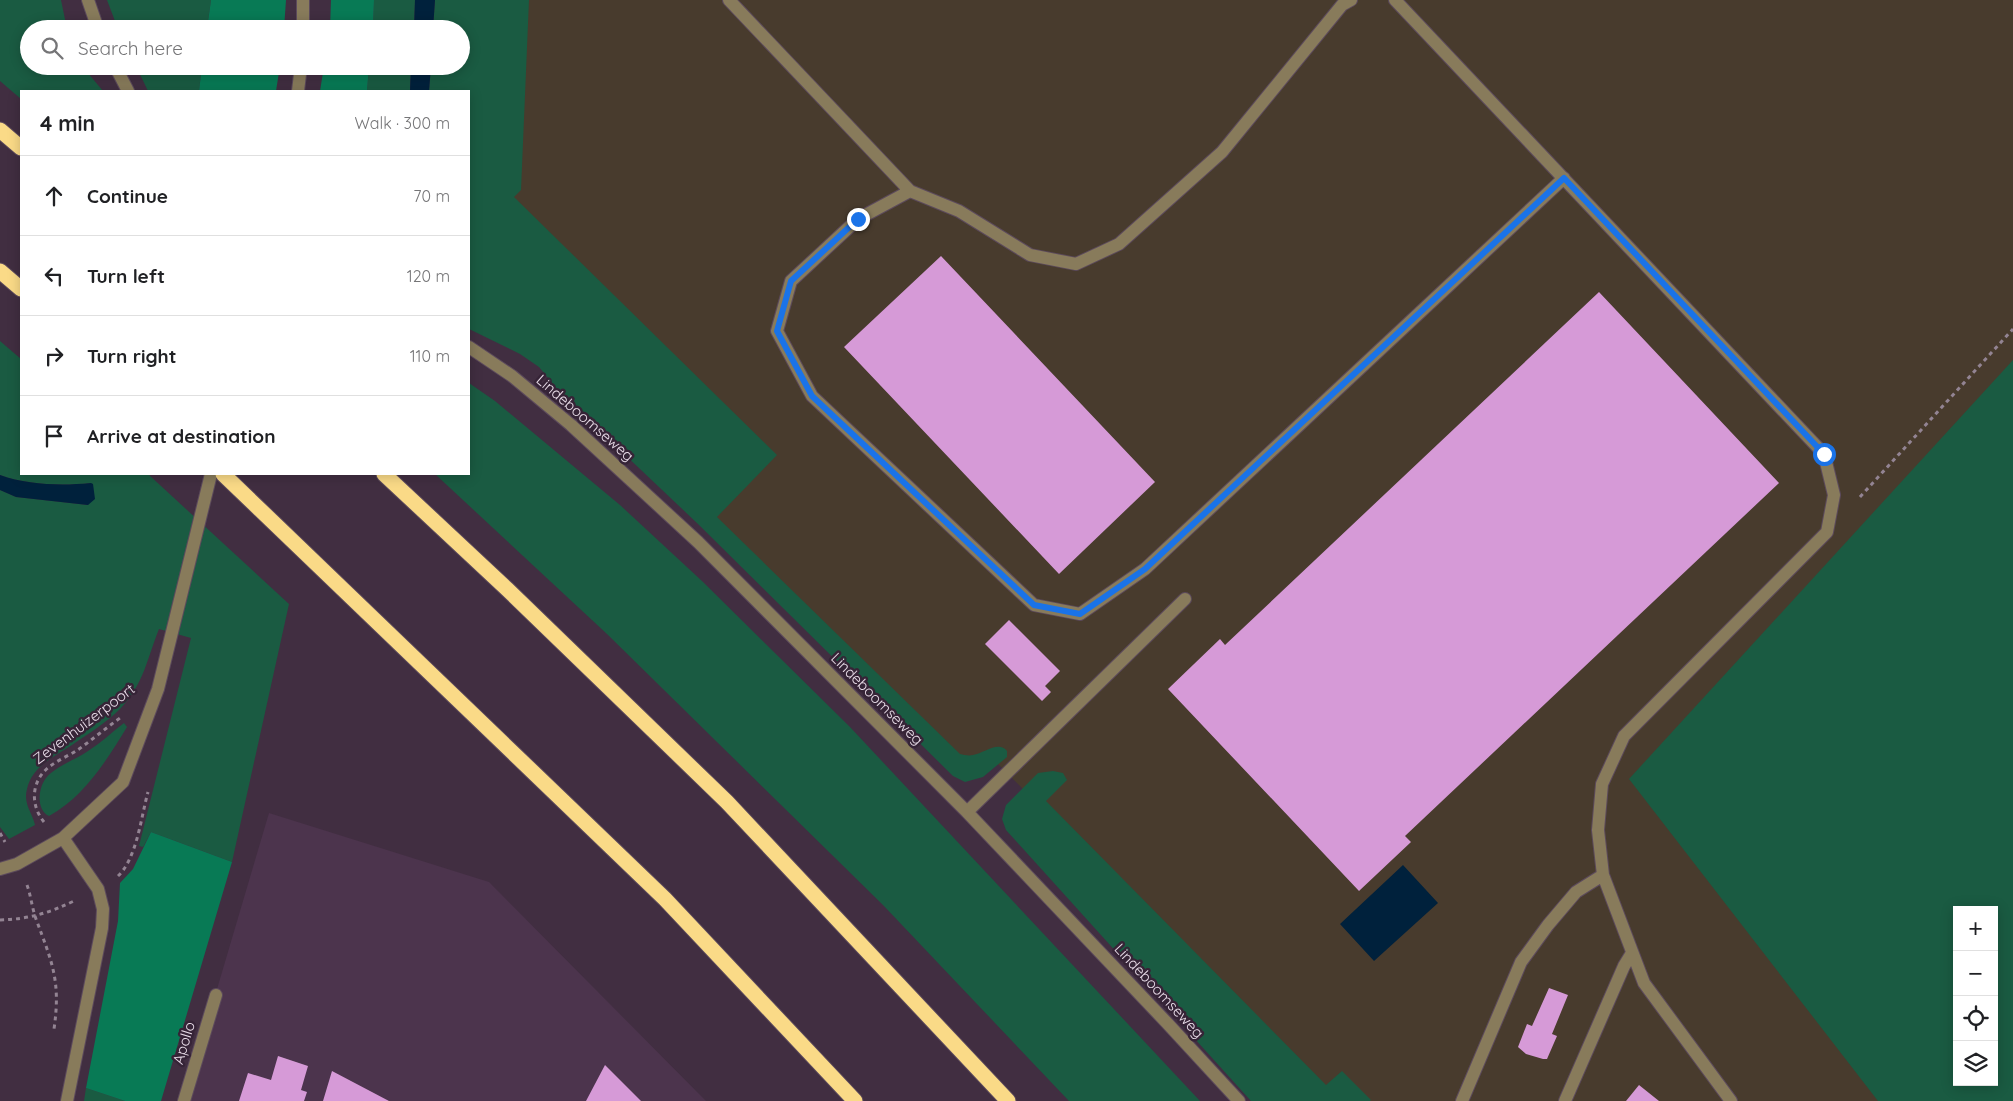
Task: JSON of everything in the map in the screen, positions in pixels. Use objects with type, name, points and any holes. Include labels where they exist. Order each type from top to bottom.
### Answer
[{"type":"highway","points":[[0,130],[20,147]]},
{"type":"highway","points":[[0,271],[20,288]]},
{"type":"highway","points":[[224,475],[665,899],[855,1101]]},
{"type":"highway","points":[[385,475],[507,588],[727,802],[1008,1101]]},
{"type":"street","points":[[88,0],[95,20]]},
{"type":"street","points":[[303,0],[303,20]]},
{"type":"street","points":[[729,0],[910,191],[959,211],[1030,255],[1076,264],[1119,244],[1222,152],[1342,5],[1351,0]]},
{"type":"street","points":[[1395,0],[1824,454],[1834,495],[1827,532],[1624,736],[1602,784],[1598,830],[1603,875],[1644,983],[1732,1101]]},
{"type":"street","points":[[120,75],[127,90]]},
{"type":"street","points":[[298,90],[300,75]]},
{"type":"street","points":[[910,191],[858,219],[791,281],[777,331],[812,396],[1019,592],[1034,605],[1080,614],[1145,569],[1564,178]]},
{"type":"street","name":"Lindeboomseweg","points":[[470,348],[512,376],[571,425],[698,542],[966,812],[1168,1024],[1238,1101]]},
{"type":"street","name":"Zevenhuizerpoort","points":[[0,869],[17,864],[63,838],[123,782],[158,689],[211,475]]},
{"type":"street","points":[[966,812],[1185,599]]},
{"type":"street","points":[[63,838],[98,889],[103,909],[102,928],[67,1101]]},
{"type":"street","points":[[1462,1101],[1521,962],[1548,925],[1576,892],[1603,875]]},
{"type":"street","points":[[1565,1101],[1624,966],[1632,953]]},
{"type":"street","name":"Apollo","points":[[184,1101],[216,995]]},
{"type":"path","points":[[1827,532],[2013,329]]},
{"type":"path","name":"Zevenhuizerpoort","points":[[63,838],[42,820],[35,807],[34,795],[39,777],[49,767],[79,749],[158,689]]},
{"type":"path","points":[[0,833],[28,887],[36,917],[52,958],[57,986],[53,1033]]},
{"type":"path","points":[[0,920],[36,917],[52,912],[98,889]]},
{"type":"shaded area","points":[[496,0],[2013,0],[2013,411],[1929,1101],[1279,1101],[1035,801],[992,758],[967,771],[688,500],[482,198]]},
{"type":"shaded area","points":[[269,813],[489,882],[706,1101],[184,1101]]},
{"type":"green space","points":[[0,0],[61,0],[65,20],[20,20],[20,75],[90,75],[102,90],[20,90],[20,98],[0,81]]},
{"type":"green space","points":[[107,0],[211,0],[208,20],[115,20]]},
{"type":"green space","points":[[211,0],[286,0],[285,20],[208,20]]},
{"type":"green space","points":[[331,0],[374,0],[373,20],[330,20]]},
{"type":"green space","points":[[374,0],[415,0],[414,20],[373,20]]},
{"type":"green space","points":[[435,0],[529,0],[521,190],[514,197],[777,455],[717,517],[960,754],[973,755],[996,747],[1004,748],[1007,751],[1007,757],[983,777],[965,782],[953,776],[698,524],[563,396],[539,367],[520,354],[470,329],[470,90],[429,90],[430,75],[470,75],[470,20],[434,20]]},
{"type":"green space","points":[[140,75],[201,75],[199,90],[148,90]]},
{"type":"green space","points":[[201,75],[279,75],[276,90],[199,90]]},
{"type":"green space","points":[[323,75],[368,75],[367,90],[320,90]]},
{"type":"green space","points":[[368,75],[411,75],[410,90],[367,90]]},
{"type":"green space","points":[[0,341],[20,358],[20,475],[149,475],[289,604],[232,862],[151,832],[143,847],[139,846],[191,638],[159,629],[140,680],[129,699],[110,718],[45,762],[34,774],[27,789],[26,799],[35,825],[9,839],[0,827],[0,490],[16,497],[88,505],[91,483],[45,484],[22,481],[0,475]]},
{"type":"green space","points":[[2013,360],[2013,1101],[1878,1101],[1629,779]]},
{"type":"green space","points":[[470,384],[495,401],[620,505],[702,581],[850,727],[1200,1101],[1069,1101],[883,905],[607,634],[436,475],[470,475]]},
{"type":"green space","points":[[124,723],[127,727],[94,777],[62,808],[49,816],[45,813],[40,804],[40,793],[46,778],[60,767],[93,748]]},
{"type":"green space","points":[[1053,771],[1063,773],[1067,780],[1046,801],[1326,1085],[1342,1071],[1370,1101],[1251,1101],[1006,830],[1002,819],[1006,805],[1038,773]]},
{"type":"green space","points":[[151,832],[232,862],[161,1101],[125,1101],[86,1088],[118,921],[120,883],[133,869]]},
{"type":"green space","points":[[86,1088],[125,1101],[84,1101]]},
{"type":"water","points":[[415,0],[435,0],[434,20],[414,20]]},
{"type":"water","points":[[411,75],[430,75],[429,90],[410,90]]},
{"type":"water","points":[[0,475],[22,481],[45,484],[91,483],[93,484],[95,499],[88,505],[16,497],[0,490]]},
{"type":"water","points":[[1403,865],[1438,903],[1374,961],[1340,924]]},
{"type":"building","points":[[941,256],[1155,482],[1059,574],[844,347]]},
{"type":"building","points":[[1599,292],[1779,483],[1405,836],[1411,842],[1359,891],[1168,689],[1220,639],[1225,645]]},
{"type":"building","points":[[1009,620],[1060,671],[1045,686],[1051,692],[1042,701],[985,644]]},
{"type":"building","points":[[1549,988],[1568,995],[1552,1034],[1557,1036],[1547,1059],[1543,1059],[1526,1054],[1518,1047],[1527,1024],[1532,1026]]},
{"type":"building","points":[[278,1056],[308,1066],[301,1090],[307,1092],[304,1101],[239,1101],[248,1073],[271,1080]]},
{"type":"building","points":[[605,1065],[641,1101],[586,1101]]},
{"type":"building","points":[[332,1071],[389,1101],[323,1101]]},
{"type":"building","points":[[1639,1085],[1659,1101],[1626,1101]]},
{"type":"route","points":[[858,219],[791,281],[777,331],[812,396],[1034,605],[1080,614],[1145,569],[1564,178],[1824,454]]}]
